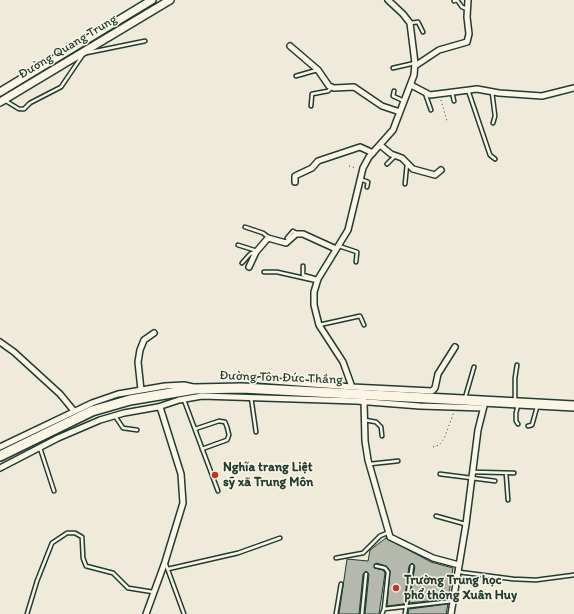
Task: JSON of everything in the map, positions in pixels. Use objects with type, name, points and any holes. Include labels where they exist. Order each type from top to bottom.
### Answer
[{"type":"highway","name":"Đường Tôn Đức Thắng","points":[[0,456],[92,411],[130,400],[242,388],[355,392],[464,400],[484,405],[517,404],[574,406]]},
{"type":"main road","name":"Đường Quang Trung","points":[[0,92],[152,0]]},
{"type":"main road","name":"Đường Quang Trung","points":[[1,100],[170,0]]},
{"type":"street","points":[[388,0],[410,23],[415,64],[411,84],[393,130],[373,153],[363,170],[351,223],[317,280],[314,299],[319,326],[343,362],[355,392],[364,401],[454,408],[484,405],[478,430],[459,572],[451,614]]},
{"type":"street","points":[[415,64],[439,50],[467,42],[469,34],[466,9],[468,0]]},
{"type":"street","points":[[290,46],[318,70],[331,88],[354,87],[382,106],[400,112]]},
{"type":"street","points":[[411,84],[430,95],[483,89],[492,92],[542,96],[574,88]]},
{"type":"street","points":[[380,145],[396,156],[402,158],[413,169],[432,174],[437,174],[441,170]]},
{"type":"street","points":[[295,182],[296,176],[312,168],[318,161],[360,147],[373,153]]},
{"type":"street","points":[[249,267],[257,252],[268,238],[288,243],[298,234],[337,247]]},
{"type":"street","points":[[141,390],[138,362],[140,350],[144,340],[154,333]]},
{"type":"street","points":[[0,342],[14,352],[60,394],[74,411]]},
{"type":"street","points":[[0,468],[79,429],[115,416],[158,406],[189,394],[202,396],[251,397],[434,390],[438,374],[455,347]]},
{"type":"street","points":[[259,380],[355,392]]},
{"type":"street","points":[[0,447],[74,411],[118,394],[184,385],[189,394]]},
{"type":"street","points":[[364,401],[365,441],[369,464],[384,513],[388,533],[394,541],[418,552],[459,565]]},
{"type":"street","points":[[146,614],[165,562],[183,503],[181,474],[158,406]]},
{"type":"lane","points":[[454,1],[458,1],[462,7],[466,9]]},
{"type":"lane","points":[[410,23],[418,22],[423,32]]},
{"type":"lane","points":[[1,100],[19,109],[24,109],[30,103],[61,87],[85,54],[145,41]]},
{"type":"lane","points":[[393,68],[415,64]]},
{"type":"lane","points":[[296,76],[318,70]]},
{"type":"lane","points":[[311,106],[311,95],[328,91],[331,88]]},
{"type":"lane","points":[[468,90],[490,155],[495,159]]},
{"type":"lane","points":[[394,91],[393,96],[404,101]]},
{"type":"lane","points":[[424,92],[431,110]]},
{"type":"lane","points":[[452,92],[454,101]]},
{"type":"lane","points":[[492,92],[495,116],[493,123]]},
{"type":"lane","points":[[387,164],[396,156]]},
{"type":"lane","points":[[405,184],[407,164]]},
{"type":"lane","points":[[360,179],[368,182],[367,187]]},
{"type":"lane","points":[[245,228],[263,234],[268,238]]},
{"type":"lane","points":[[287,238],[293,231],[298,234]]},
{"type":"lane","points":[[238,245],[257,252]]},
{"type":"lane","points":[[337,247],[357,252],[356,262]]},
{"type":"lane","points":[[242,263],[250,254],[257,252]]},
{"type":"lane","points":[[303,266],[303,275],[317,280]]},
{"type":"lane","points":[[264,272],[276,272],[317,280]]},
{"type":"lane","points":[[319,326],[357,316],[361,316],[364,326]]},
{"type":"lane","points":[[517,365],[515,378],[517,404],[516,421],[518,424]]},
{"type":"lane","points":[[464,400],[474,367]]},
{"type":"lane","points":[[189,394],[195,429],[218,491]]},
{"type":"lane","points":[[251,397],[256,432]]},
{"type":"lane","points":[[528,426],[532,425],[535,419],[537,405]]},
{"type":"lane","points":[[115,416],[123,428],[137,430]]},
{"type":"lane","points":[[364,420],[376,422],[381,427],[382,436]]},
{"type":"lane","points":[[195,429],[219,421],[225,422],[227,427],[229,435],[227,440],[202,449]]},
{"type":"lane","points":[[40,448],[54,492]]},
{"type":"lane","points":[[369,464],[398,461]]},
{"type":"lane","points":[[472,472],[514,473]]},
{"type":"lane","points":[[506,473],[508,500]]},
{"type":"lane","points":[[440,474],[472,480],[495,482]]},
{"type":"lane","points":[[436,516],[466,524]]},
{"type":"lane","points":[[27,614],[37,581],[52,543],[67,533],[75,533],[82,537],[83,558],[86,566],[112,573],[128,588],[154,592]]},
{"type":"lane","points":[[336,558],[363,553],[380,536],[388,533]]},
{"type":"lane","points":[[168,569],[238,553],[280,538]]},
{"type":"lane","points":[[165,562],[184,614]]},
{"type":"lane","points":[[376,566],[386,568],[388,572],[384,609],[382,614]]},
{"type":"lane","points":[[405,614],[412,566]]},
{"type":"lane","points":[[459,572],[512,579],[536,580],[574,575]]},
{"type":"lane","points":[[362,614],[366,574]]},
{"type":"lane","points":[[336,614],[341,584]]},
{"type":"lane","points":[[384,609],[453,601]]},
{"type":"path","points":[[439,93],[447,121]]},
{"type":"path","points":[[349,166],[363,170]]},
{"type":"path","points":[[433,447],[439,445],[444,438],[454,416],[454,408]]},
{"type":"building","name":"Trường Trung học phổ thông Xuân Huy","points":[[386,538],[431,562],[453,568],[448,599],[409,603],[415,566],[412,563],[409,566],[404,604],[387,606],[390,571],[386,566],[376,563],[374,568],[383,570],[385,573],[379,614],[365,614],[369,574],[366,571],[363,574],[359,614],[339,614],[347,559],[368,561],[370,550]]},
{"type":"building","points":[[448,604],[446,614],[408,614],[409,609]]},
{"type":"place","name":"Nghĩa trang Liệt sỹ xã Trung Môn","points":[[215,475]]},
{"type":"place","name":"Trường Trung học phổ thông Xuân Huy","points":[[396,588]]}]
